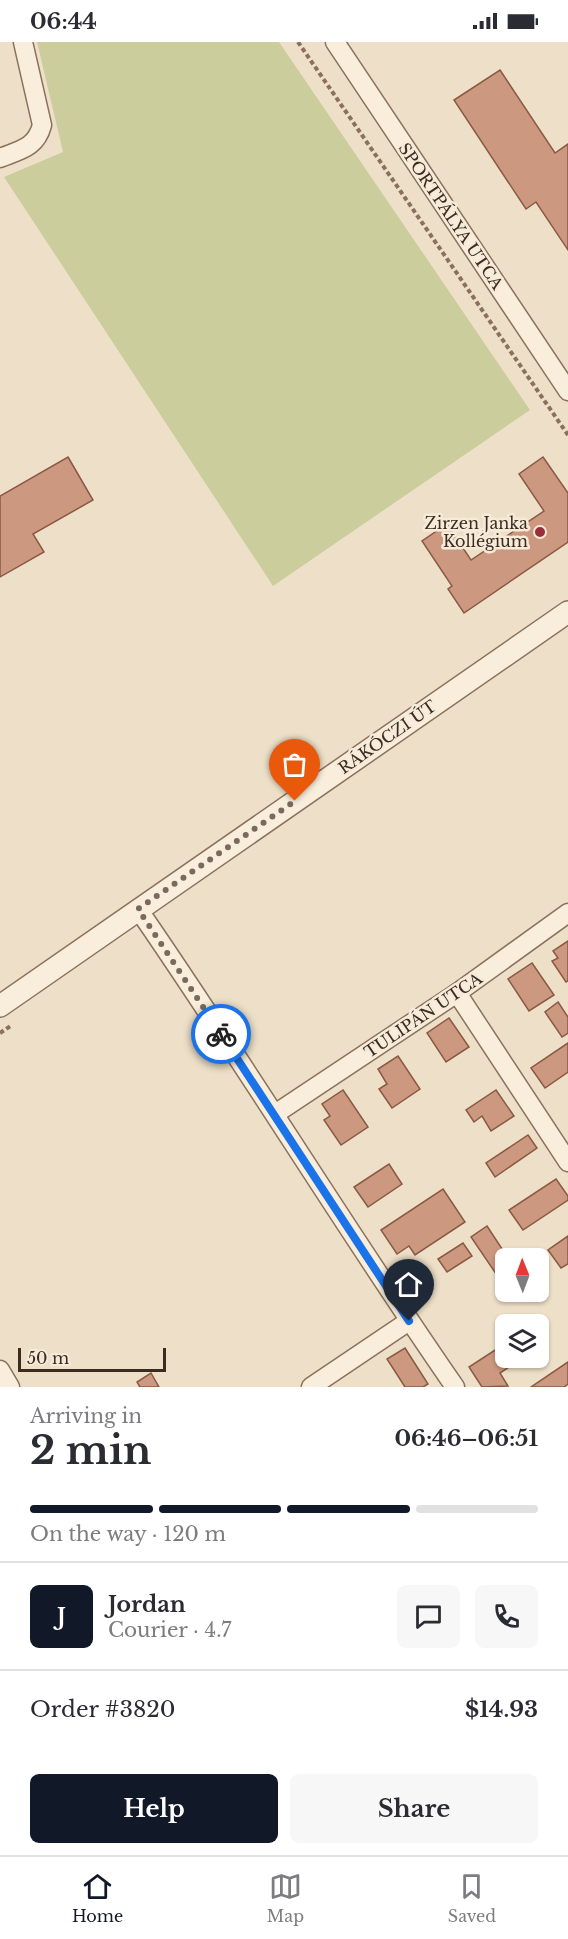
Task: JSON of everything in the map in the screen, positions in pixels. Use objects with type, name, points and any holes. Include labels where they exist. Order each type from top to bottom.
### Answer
[{"type":"street","points":[[0,158],[29,147],[39,136],[42,124],[23,42]]},
{"type":"street","name":"SPORTPÁLYA UTCA","points":[[335,42],[568,391]]},
{"type":"street","name":"RÁKÓCZI ÚT","points":[[0,1006],[568,612]]},
{"type":"street","points":[[138,909],[275,1114],[409,1321],[455,1387]]},
{"type":"street","name":"TULIPÁN UTCA","points":[[275,1114],[457,993],[568,913]]},
{"type":"street","points":[[457,993],[568,1162]]},
{"type":"street","points":[[310,1387],[409,1321]]},
{"type":"street","points":[[0,1370],[10,1387]]},
{"type":"path","points":[[298,42],[568,435]]},
{"type":"green space","points":[[37,42],[279,42],[530,410],[273,586],[4,177],[63,152]]},
{"type":"building","points":[[500,70],[555,153],[568,144],[568,250],[536,202],[526,209],[454,100]]},
{"type":"building","points":[[68,457],[93,500],[33,534],[44,552],[0,577],[0,496]]},
{"type":"building","name":"Zirzen Janka Kollégium","points":[[543,457],[568,493],[568,542],[464,613],[448,589],[452,586],[422,541],[447,524],[471,560],[544,511],[519,474]]},
{"type":"building","points":[[568,941],[568,981],[566,982],[552,961],[558,958],[553,951]]},
{"type":"building","points":[[532,963],[554,995],[529,1011],[508,979]]},
{"type":"building","points":[[558,1002],[568,1017],[568,1033],[562,1037],[545,1012]]},
{"type":"building","points":[[449,1018],[469,1047],[446,1062],[427,1033]]},
{"type":"building","points":[[568,1043],[568,1072],[545,1088],[531,1068]]},
{"type":"building","points":[[398,1056],[420,1089],[392,1108],[379,1089],[387,1084],[378,1069]]},
{"type":"building","points":[[343,1090],[368,1127],[341,1145],[324,1120],[330,1116],[322,1104]]},
{"type":"building","points":[[496,1090],[514,1116],[491,1131],[482,1116],[474,1122],[466,1110]]},
{"type":"building","points":[[528,1135],[537,1148],[495,1177],[486,1163]]},
{"type":"building","points":[[389,1164],[402,1184],[368,1207],[354,1187]]},
{"type":"building","points":[[556,1179],[568,1196],[568,1200],[523,1230],[509,1210]]},
{"type":"building","points":[[443,1189],[465,1222],[415,1255],[409,1246],[397,1254],[381,1230]]},
{"type":"building","points":[[487,1226],[501,1248],[495,1248],[495,1272],[471,1237]]},
{"type":"building","points":[[568,1236],[568,1264],[561,1268],[549,1249]]},
{"type":"building","points":[[463,1243],[472,1256],[447,1272],[438,1259]]},
{"type":"building","points":[[405,1348],[428,1384],[423,1387],[405,1387],[387,1359]]},
{"type":"building","points":[[495,1350],[495,1368],[508,1368],[500,1373],[508,1386],[482,1387],[469,1367]]},
{"type":"building","points":[[568,1362],[568,1384],[564,1387],[531,1387]]},
{"type":"building","points":[[151,1373],[159,1387],[140,1387],[137,1382]]},
{"type":"way so far","points":[[221,1034],[138,909],[295,801]]},
{"type":"place","name":"Zirzen Janka Kollégium","points":[[540,532]]},
{"type":"route","points":[[221,1034],[409,1321]]}]
